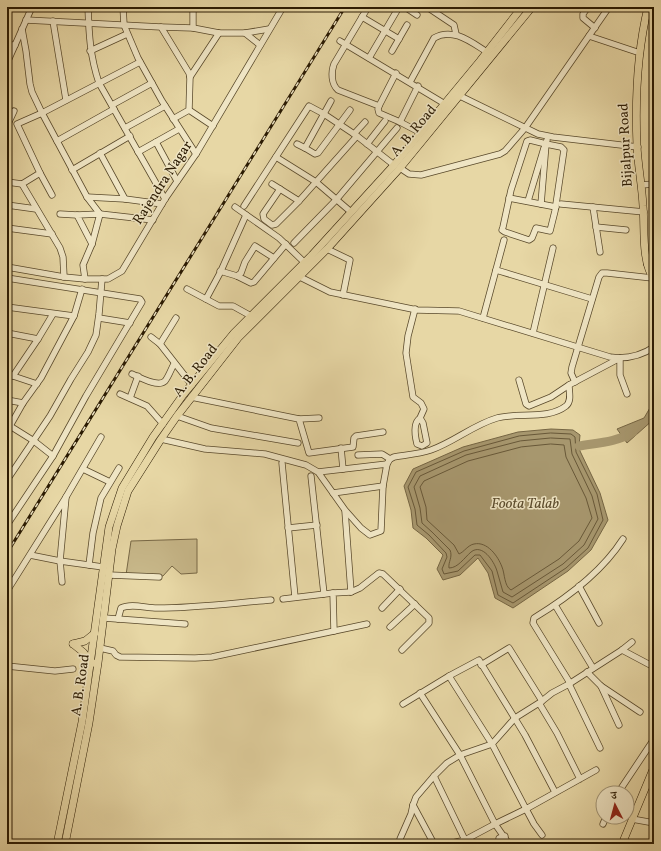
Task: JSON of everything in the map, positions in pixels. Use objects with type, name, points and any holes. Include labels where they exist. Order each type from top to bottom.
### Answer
[{"type":"main road","name":"A. B. Road","points":[[65,844],[86,738],[94,663],[92,647],[109,527],[122,488],[153,437],[234,333],[305,263],[351,212],[397,166],[522,7]]},
{"type":"main road","name":"A. B. Road","points":[[57,844],[94,663],[100,648],[112,549],[122,508],[128,491],[160,439],[238,338],[327,249],[397,166],[460,96],[532,7]]},
{"type":"main road","name":"Bijalpur Road","points":[[648,7],[640,53],[636,100],[646,259],[653,279]]},
{"type":"main road","points":[[94,663],[73,644],[85,642],[94,633],[102,634]]},
{"type":"main road","points":[[92,647],[100,648]]},
{"type":"main road","points":[[635,811],[654,767]]},
{"type":"main road","points":[[622,844],[629,825]]},
{"type":"street","points":[[7,63],[32,7]]},
{"type":"street","points":[[87,197],[163,201],[130,136],[99,83],[93,67],[90,51],[88,7]]},
{"type":"street","points":[[123,7],[124,25],[140,62],[165,106],[196,154]]},
{"type":"street","points":[[193,7],[194,28]]},
{"type":"street","name":"Rajendra Nagar","points":[[7,267],[64,277],[85,279],[102,279],[115,276],[122,271],[163,201],[196,154],[283,7]]},
{"type":"street","points":[[368,7],[334,64],[331,74],[336,88],[379,106]]},
{"type":"street","points":[[369,58],[399,7]]},
{"type":"street","points":[[405,7],[417,15]]},
{"type":"street","points":[[588,7],[583,14],[583,18],[595,28]]},
{"type":"street","points":[[244,206],[307,107],[311,106],[355,135],[409,174],[421,175],[500,154],[506,151],[525,128],[609,7]]},
{"type":"street","points":[[430,9],[454,25],[456,34]]},
{"type":"street","points":[[362,17],[399,39]]},
{"type":"street","points":[[26,20],[194,28],[219,33],[245,33],[269,29]]},
{"type":"street","points":[[53,21],[66,100]]},
{"type":"street","points":[[392,51],[407,25]]},
{"type":"street","points":[[161,27],[190,76],[189,110]]},
{"type":"street","points":[[22,29],[32,92],[87,197],[100,214]]},
{"type":"street","points":[[190,76],[219,33]]},
{"type":"street","points":[[245,33],[260,45]]},
{"type":"street","points":[[90,51],[128,34]]},
{"type":"street","points":[[410,82],[434,38],[441,35],[460,35],[487,52]]},
{"type":"street","points":[[589,36],[640,53]]},
{"type":"street","points":[[340,41],[446,104]]},
{"type":"street","points":[[7,45],[15,45]]},
{"type":"street","points":[[18,124],[140,62]]},
{"type":"street","points":[[396,74],[379,106],[379,113],[400,122],[421,134]]},
{"type":"street","points":[[57,141],[152,83]]},
{"type":"street","points":[[400,122],[418,86]]},
{"type":"street","points":[[460,96],[538,134],[547,140],[561,147],[564,150],[558,205],[550,231],[536,228],[532,238],[529,240],[502,230],[511,190],[527,141],[547,140],[638,147]]},
{"type":"street","points":[[305,148],[332,101]]},
{"type":"street","points":[[125,128],[165,106]]},
{"type":"street","points":[[189,110],[213,126]]},
{"type":"street","points":[[173,119],[189,110]]},
{"type":"street","points":[[297,144],[315,154],[318,153],[350,110]]},
{"type":"street","points":[[7,126],[14,111],[18,124],[40,173],[52,195]]},
{"type":"street","points":[[367,144],[385,121]]},
{"type":"street","points":[[280,189],[263,214],[264,219],[272,225],[276,224],[299,201],[365,122]]},
{"type":"street","points":[[294,243],[336,200],[397,128]]},
{"type":"street","points":[[138,152],[179,129]]},
{"type":"street","points":[[72,170],[130,136]]},
{"type":"street","points":[[528,201],[547,140]]},
{"type":"street","points":[[541,204],[547,140]]},
{"type":"street","points":[[156,142],[177,181]]},
{"type":"street","points":[[100,153],[124,199]]},
{"type":"street","points":[[276,157],[316,182],[351,212]]},
{"type":"street","points":[[7,182],[22,184],[40,173]]},
{"type":"street","points":[[22,184],[62,252],[64,277]]},
{"type":"street","points":[[272,184],[299,201]]},
{"type":"street","points":[[641,185],[654,184]]},
{"type":"street","points":[[509,198],[541,204],[644,212]]},
{"type":"street","points":[[7,205],[36,209]]},
{"type":"street","points":[[235,207],[286,244],[305,263]]},
{"type":"street","points":[[593,207],[600,252]]},
{"type":"street","points":[[60,214],[100,214],[153,220]]},
{"type":"street","points":[[85,279],[83,265],[92,244],[100,214]]},
{"type":"street","points":[[77,215],[92,244]]},
{"type":"street","points":[[206,299],[246,215]]},
{"type":"street","points":[[596,227],[626,230]]},
{"type":"street","points":[[7,228],[52,234]]},
{"type":"street","points":[[483,318],[504,240]]},
{"type":"street","points":[[220,271],[237,276],[251,283],[254,282],[286,244]]},
{"type":"street","points":[[237,276],[241,272],[245,262],[255,246],[274,258]]},
{"type":"street","points":[[533,333],[553,248]]},
{"type":"street","points":[[327,249],[350,260],[343,295]]},
{"type":"street","points":[[647,265],[654,260]]},
{"type":"street","points":[[496,270],[592,299]]},
{"type":"street","points":[[575,382],[571,370],[599,276],[602,273],[653,279]]},
{"type":"street","points":[[300,277],[330,292],[415,309],[459,311],[578,347],[620,358]]},
{"type":"street","points":[[7,278],[101,292],[142,300],[142,304],[86,396],[52,456],[7,525]]},
{"type":"street","points":[[7,480],[50,416],[71,378],[88,352],[96,335],[102,279]]},
{"type":"street","points":[[52,456],[34,441],[8,428],[23,403],[37,384],[74,316],[82,289]]},
{"type":"street","points":[[187,289],[222,307],[233,306],[251,316]]},
{"type":"street","points":[[7,307],[74,316]]},
{"type":"street","points":[[415,309],[408,336],[406,353],[413,397],[423,406],[424,409],[420,418]]},
{"type":"street","points":[[37,384],[10,376],[38,339],[53,314]]},
{"type":"street","points":[[99,318],[130,323]]},
{"type":"street","points":[[160,344],[176,318]]},
{"type":"street","points":[[7,332],[38,339]]},
{"type":"street","points":[[151,336],[160,344],[174,364],[192,385]]},
{"type":"street","points":[[519,380],[526,404],[529,406],[551,397],[569,385],[620,358],[643,353],[654,347]]},
{"type":"street","points":[[620,358],[620,375],[627,394]]},
{"type":"street","points":[[132,374],[150,382],[162,383],[165,381],[174,364]]},
{"type":"street","points":[[130,398],[138,376]]},
{"type":"street","points":[[318,472],[388,461],[394,457],[431,450],[479,425],[498,418],[537,415],[559,410],[570,401],[569,385]]},
{"type":"street","points":[[120,394],[147,406],[163,424]]},
{"type":"street","points":[[191,397],[299,419],[319,418]]},
{"type":"street","points":[[7,400],[23,403]]},
{"type":"street","points":[[177,416],[211,428],[298,443]]},
{"type":"street","points":[[299,419],[309,453],[353,446],[354,438],[356,436],[383,432]]},
{"type":"street","points":[[7,591],[66,497],[101,437]]},
{"type":"street","points":[[160,439],[205,449],[265,454],[306,464],[318,472],[345,510],[366,533],[370,535],[381,531],[383,486],[388,461]]},
{"type":"street","points":[[341,448],[343,469]]},
{"type":"street","points":[[358,455],[382,454],[388,461]]},
{"type":"street","points":[[282,463],[295,597]]},
{"type":"street","points":[[89,564],[92,533],[101,498],[119,468]]},
{"type":"street","points":[[83,469],[110,482]]},
{"type":"street","points":[[311,476],[324,594]]},
{"type":"street","points":[[332,493],[383,486]]},
{"type":"street","points":[[62,582],[60,561],[66,497]]},
{"type":"street","points":[[345,510],[351,592]]},
{"type":"street","points":[[288,528],[317,525]]},
{"type":"street","points":[[600,748],[569,683],[533,623],[534,618],[555,605],[579,586],[613,554],[623,539]]},
{"type":"street","points":[[30,555],[103,567]]},
{"type":"street","points":[[283,599],[351,592],[360,588],[379,573],[383,574],[430,620],[402,650]]},
{"type":"street","points":[[109,575],[159,577]]},
{"type":"street","points":[[579,586],[599,623]]},
{"type":"street","points":[[382,608],[400,589]]},
{"type":"street","points":[[333,594],[334,631]]},
{"type":"street","points":[[118,619],[121,608],[127,606],[157,608],[208,606],[271,600]]},
{"type":"street","points":[[390,627],[415,604]]},
{"type":"street","points":[[555,605],[593,668]]},
{"type":"street","points":[[104,618],[185,624]]},
{"type":"street","points":[[100,648],[113,651],[120,657],[212,657],[367,624]]},
{"type":"street","points":[[400,844],[400,839],[411,814],[412,805],[416,797],[447,763],[460,755],[492,744],[515,718],[541,702],[552,693],[622,650],[632,642]]},
{"type":"street","points":[[481,665],[510,648],[541,702],[580,779]]},
{"type":"street","points":[[622,650],[654,667]]},
{"type":"street","points":[[403,704],[479,660],[525,735],[555,792]]},
{"type":"street","points":[[7,666],[55,671],[73,669]]},
{"type":"street","points":[[587,672],[601,686],[640,712]]},
{"type":"street","points":[[449,676],[492,744],[534,824],[542,835]]},
{"type":"street","points":[[601,686],[620,725]]},
{"type":"street","points":[[420,693],[460,755],[495,824],[510,844]]},
{"type":"street","points":[[623,785],[654,739]]},
{"type":"street","points":[[448,844],[465,842],[495,824],[526,809],[596,770]]},
{"type":"street","points":[[434,776],[465,842]]},
{"type":"street","points":[[412,805],[434,844]]},
{"type":"street","points":[[635,819],[654,823]]},
{"type":"street","points":[[499,844],[499,838],[505,836]]},
{"type":"shaded area","points":[[197,539],[197,573],[181,574],[172,566],[163,576],[126,575],[131,541]]},
{"type":"water","points":[[654,401],[654,419],[627,443],[617,429],[644,418]]},
{"type":"water","name":"Foota Talab","points":[[551,429],[573,430],[580,435],[580,451],[600,493],[608,520],[591,550],[568,571],[513,608],[495,598],[488,573],[478,558],[460,575],[443,580],[437,569],[443,555],[426,538],[413,528],[411,510],[404,486],[413,469],[463,447],[518,432]]},
{"type":"waterway","points":[[579,446],[614,440],[633,432]]},
{"type":"railway","points":[[7,553],[345,7]]}]
